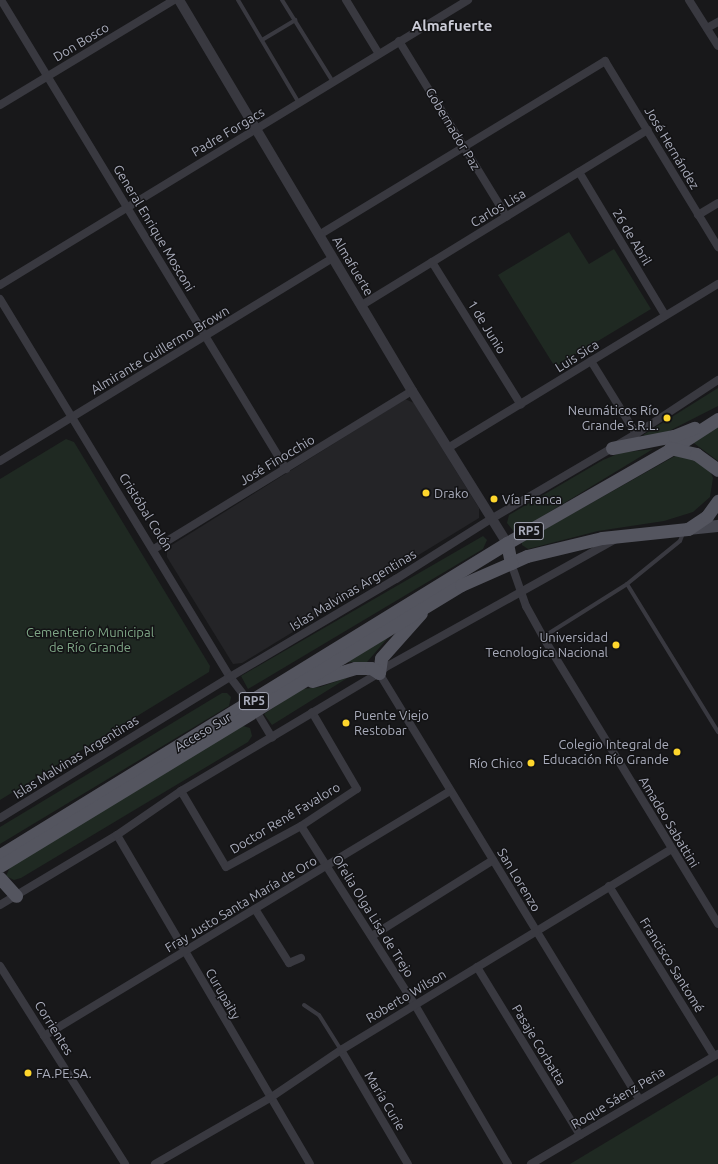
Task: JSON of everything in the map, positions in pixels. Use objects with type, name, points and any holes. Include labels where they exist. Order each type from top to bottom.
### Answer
[{"type":"main road","points":[[612,448],[674,436],[718,418]]},
{"type":"main road","points":[[673,448],[718,418]]},
{"type":"main road","points":[[636,434],[647,442],[696,454],[718,470]]},
{"type":"main road","name":"RP5","points":[[673,448],[507,543],[511,562],[534,554],[629,534],[718,526]]},
{"type":"main road","name":"RP5","points":[[686,529],[708,516],[718,501]]},
{"type":"main road","name":"Acceso Sur","points":[[0,866],[254,707],[507,543]]},
{"type":"main road","name":"Acceso Sur","points":[[0,856],[254,707],[300,684],[461,585],[511,562]]},
{"type":"main road","points":[[300,684],[321,680],[355,668],[371,668],[378,673],[381,658],[426,606]]},
{"type":"main road","points":[[0,878],[16,896]]},
{"type":"street","name":"General Enrique Mosconi","points":[[1,0],[286,469]]},
{"type":"street","name":"Don Bosco","points":[[0,105],[174,0]]},
{"type":"street","name":"Almafuerte","points":[[179,0],[412,391],[507,543]]},
{"type":"street","points":[[346,0],[379,54]]},
{"type":"street","name":"Padre Forgacs","points":[[0,285],[468,0]]},
{"type":"street","points":[[690,0],[718,46]]},
{"type":"street","points":[[707,28],[718,22]]},
{"type":"street","name":"Gobernador Paz","points":[[399,42],[507,216]]},
{"type":"street","name":"José Hernández","points":[[463,147],[605,61],[718,247]]},
{"type":"street","name":"Carlos Lisa","points":[[362,305],[648,130]]},
{"type":"street","points":[[319,235],[463,147]]},
{"type":"street","name":"26 de Abril","points":[[579,172],[665,315]]},
{"type":"street","points":[[698,215],[718,203]]},
{"type":"street","name":"Almirante Guillermo Brown","points":[[0,461],[332,258]]},
{"type":"street","name":"1 de Junio","points":[[432,262],[521,405]]},
{"type":"street","name":"Luis Sica","points":[[448,448],[718,284]]},
{"type":"street","name":"Cristóbal Colón","points":[[0,299],[154,549],[230,677],[254,707],[272,738]]},
{"type":"street","points":[[591,361],[636,434]]},
{"type":"street","name":"Islas Malvinas Argentinas","points":[[0,818],[230,677],[396,580],[491,519],[636,434],[718,380]]},
{"type":"street","name":"José Finocchio","points":[[154,549],[412,391]]},
{"type":"street","points":[[0,905],[117,835],[181,791],[272,738],[386,667],[520,592],[629,534]]},
{"type":"street","name":"Amadeo Sabattini","points":[[511,562],[520,592],[543,637],[718,924]]},
{"type":"street","name":"San Lorenzo","points":[[378,673],[639,1099]]},
{"type":"street","name":"Doctor René Favaloro","points":[[181,791],[226,867],[301,826],[357,790],[312,712]]},
{"type":"street","name":"Fray Justo Santa María de Oro","points":[[44,1036],[450,791]]},
{"type":"street","name":"Ofelia Olga Lisa de Trejo","points":[[301,826],[415,1005],[508,1164]]},
{"type":"street","name":"Curupaity","points":[[117,835],[310,1164]]},
{"type":"street","name":"Roberto Wilson","points":[[154,1164],[270,1098],[340,1050],[671,849]]},
{"type":"street","points":[[372,936],[493,860]]},
{"type":"street","name":"Francisco Santomé","points":[[609,886],[716,1055]]},
{"type":"street","points":[[255,909],[289,963],[301,958]]},
{"type":"street","name":"Corrientes","points":[[0,966],[125,1164]]},
{"type":"street","name":"Pasaje Corbatta","points":[[477,967],[580,1135]]},
{"type":"street","name":"María Curie","points":[[340,1050],[408,1164]]},
{"type":"street","name":"Roque Sáenz Peña","points":[[531,1164],[716,1055]]},
{"type":"lane","points":[[238,0],[299,103]]},
{"type":"lane","points":[[282,0],[334,82]]},
{"type":"lane","points":[[262,40],[295,20]]},
{"type":"lane","points":[[543,637],[627,584],[680,541],[686,529]]},
{"type":"lane","points":[[627,584],[718,732]]},
{"type":"lane","points":[[304,1005],[319,1015],[340,1050]]},
{"type":"shaded area","points":[[405,399],[414,403],[479,508],[479,518],[242,663],[233,664],[167,557],[167,548]]},
{"type":"green space","points":[[569,232],[589,264],[614,249],[651,309],[555,367],[498,275]]},
{"type":"green space","points":[[718,388],[718,406],[669,431],[649,437],[643,435]]},
{"type":"green space","points":[[718,425],[718,461],[691,441]]},
{"type":"green space","name":"Cementerio Municipal de Río Grande","points":[[66,439],[74,442],[210,666],[209,672],[0,800],[0,479]]},
{"type":"green space","points":[[653,449],[515,533],[507,523],[509,515],[603,460],[620,453]]},
{"type":"green space","points":[[675,456],[688,456],[710,471],[713,478],[710,497],[693,512],[664,521],[598,531],[528,549],[522,545],[522,542]]},
{"type":"green space","points":[[483,536],[487,540],[483,549],[248,689],[241,676]]},
{"type":"green space","points":[[393,632],[367,662],[342,662]]},
{"type":"green space","points":[[349,677],[272,725],[264,714],[302,689],[320,687]]},
{"type":"green space","points":[[222,693],[227,693],[231,697],[229,706],[0,844],[0,827]]},
{"type":"green space","points":[[240,725],[250,728],[252,736],[248,742],[21,878],[14,880],[6,876],[11,865]]},
{"type":"green space","points":[[718,1075],[718,1164],[570,1164]]},
{"type":"place","name":"Neumáticos Río Grande S.R.L.","points":[[667,418]]},
{"type":"place","name":"Drako","points":[[426,493]]},
{"type":"place","name":"Vía Franca","points":[[494,499]]},
{"type":"place","name":"Universidad Tecnologica Nacional","points":[[616,645]]},
{"type":"place","name":"Puente Viejo Restobar","points":[[346,723]]},
{"type":"place","name":"Colegio Integral de Educación Río Grande","points":[[677,752]]},
{"type":"place","name":"Río Chico","points":[[531,763]]},
{"type":"place","name":"FA.PE.SA.","points":[[28,1073]]},
{"type":"district","name":"Almafuerte","points":[[452,26]]}]
